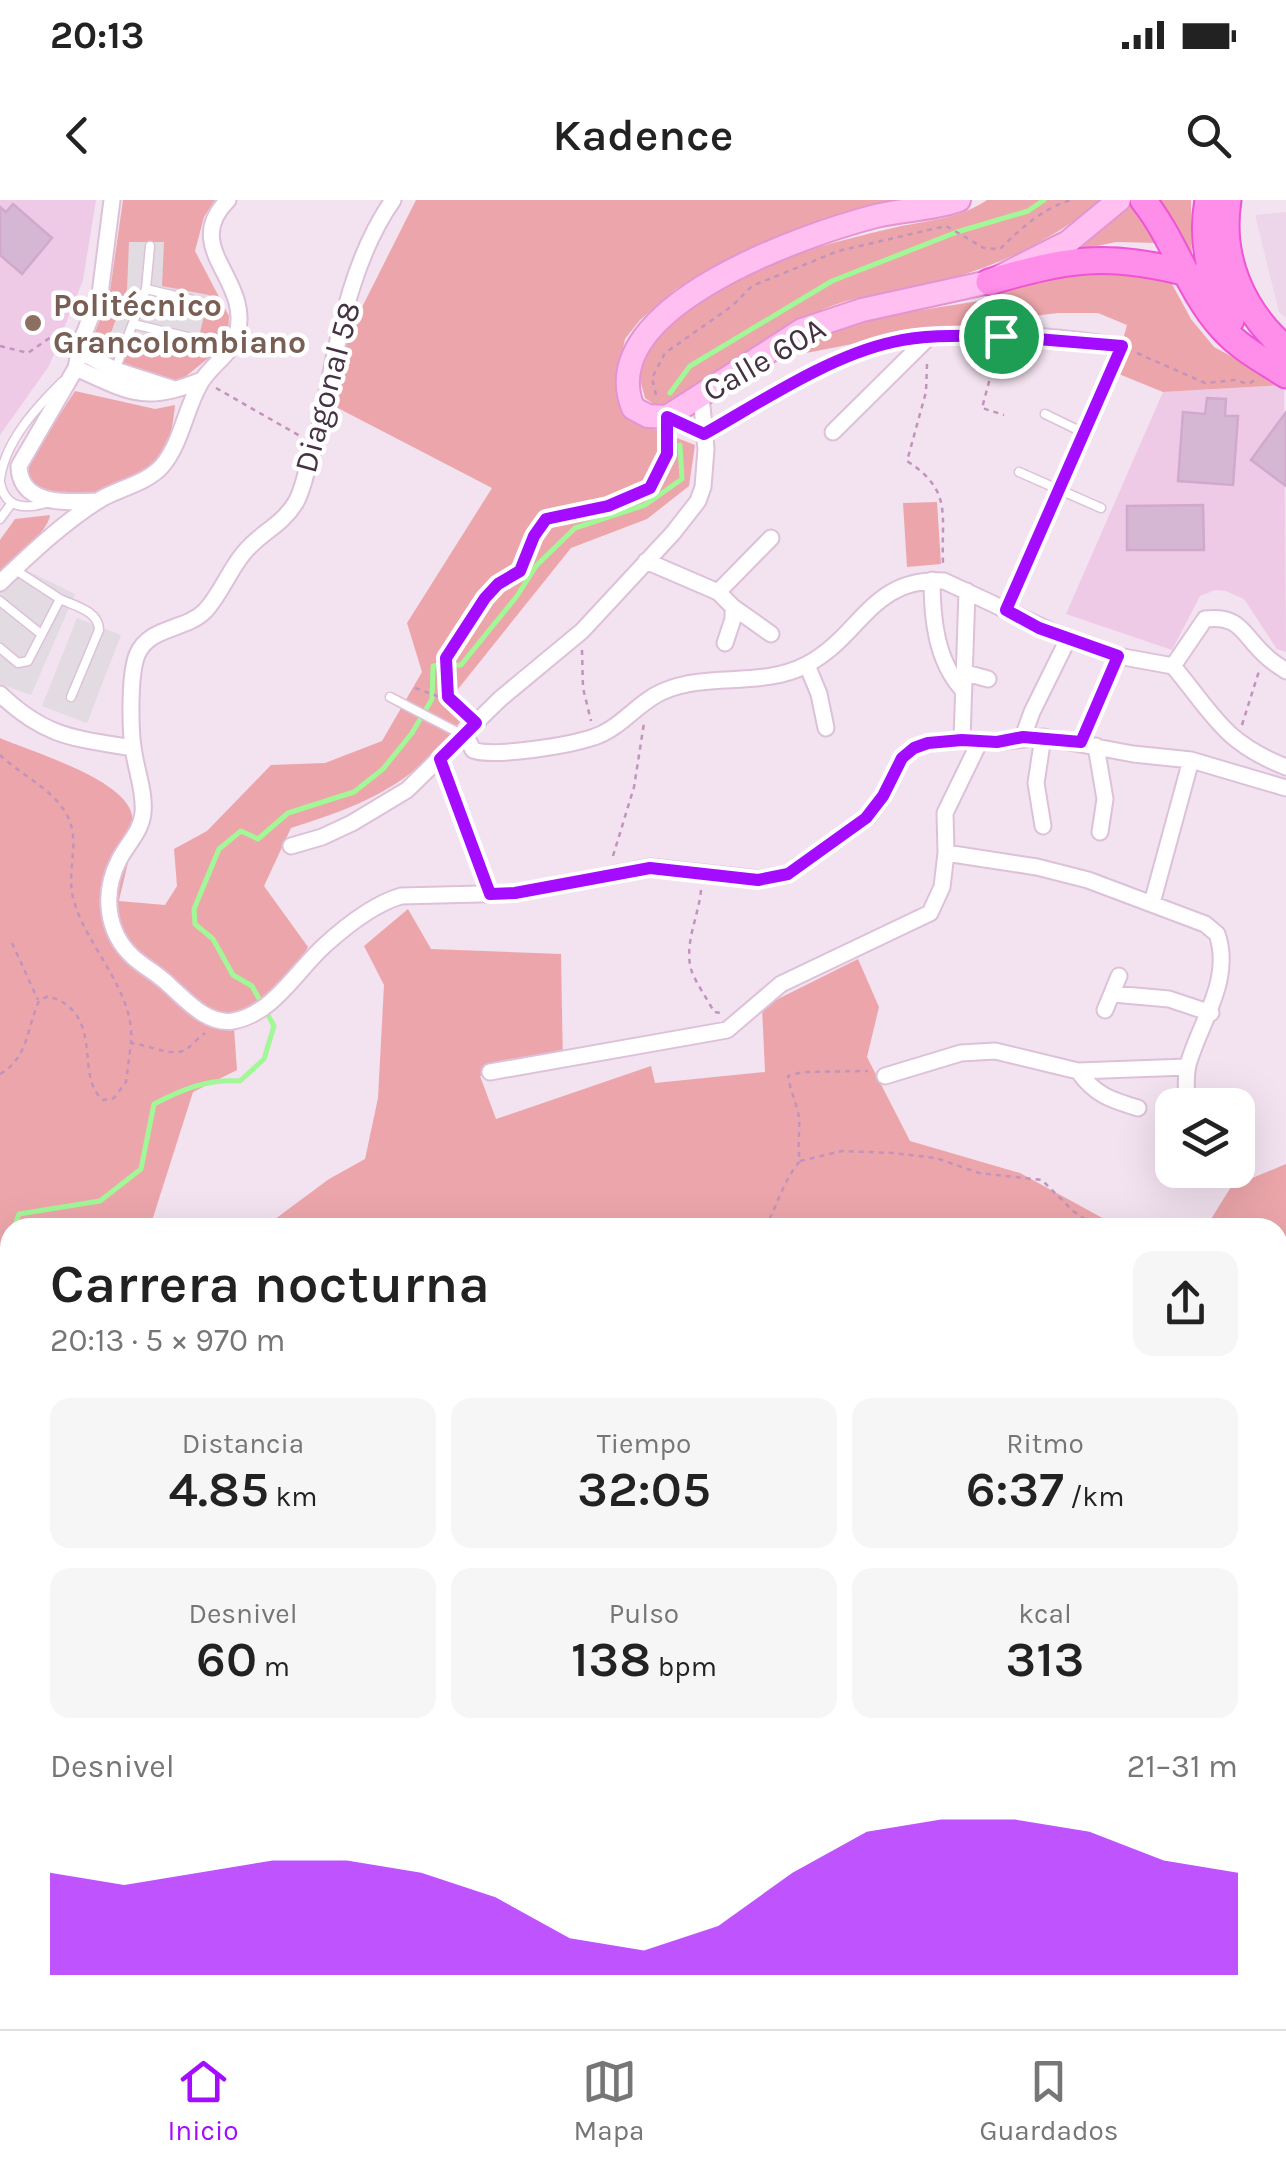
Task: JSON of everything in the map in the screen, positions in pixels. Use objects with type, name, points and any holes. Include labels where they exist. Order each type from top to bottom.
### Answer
[{"type":"main road","points":[[1143,200],[1174,244],[1195,290],[1224,330],[1244,349],[1277,363]]},
{"type":"main road","points":[[1218,204],[1205,228],[1209,270],[1220,300],[1243,338],[1277,363]]},
{"type":"main road","points":[[990,282],[1082,260],[1137,261],[1186,272]]},
{"type":"street","points":[[98,501],[53,501],[31,492],[22,482],[19,466],[79,353],[100,294],[112,200]]},
{"type":"street","points":[[0,583],[98,501],[155,472],[176,444],[202,380],[233,346],[238,332],[239,300],[210,242],[213,219],[228,200]]},
{"type":"street","name":"Diagonal 58","points":[[132,748],[136,656],[147,640],[204,611],[244,552],[281,524],[299,497],[316,446],[338,341],[362,259],[393,200]]},
{"type":"street","name":"Calle 60A","points":[[960,200],[853,223],[750,264],[676,304],[633,350],[628,370],[633,408],[648,416],[667,417],[774,346],[825,320],[990,282],[1068,242],[1119,200]]},
{"type":"street","points":[[704,434],[836,363],[890,342],[1001,336],[1122,346],[1006,610]]},
{"type":"street","points":[[833,432],[929,337]]},
{"type":"street","points":[[79,353],[115,370],[174,389]]},
{"type":"street","points":[[79,353],[138,394],[202,380]]},
{"type":"street","points":[[290,846],[322,837],[382,808],[582,632],[698,501],[704,487],[700,395]]},
{"type":"street","points":[[667,417],[704,434]]},
{"type":"street","points":[[44,544],[56,518],[53,501]]},
{"type":"street","points":[[718,592],[771,538]]},
{"type":"street","points":[[646,561],[718,592],[771,634]]},
{"type":"street","points":[[470,730],[473,750],[501,753],[595,737],[663,691],[785,674],[807,665],[891,591],[911,581],[938,581],[1068,639],[1118,656],[1174,666],[1215,723],[1236,742],[1286,767]]},
{"type":"street","points":[[938,581],[932,615],[951,676],[964,681],[988,679]]},
{"type":"street","points":[[962,740],[967,591]]},
{"type":"street","points":[[725,643],[733,606]]},
{"type":"street","points":[[1174,666],[1205,620],[1220,618],[1238,624],[1264,655],[1286,671]]},
{"type":"street","points":[[1023,737],[1068,639]]},
{"type":"street","points":[[807,665],[819,694],[826,728]]},
{"type":"street","points":[[0,694],[20,713],[53,732],[132,748],[143,814],[111,879],[110,922],[118,940],[134,958],[207,1016],[224,1022],[243,1018],[273,1000],[324,946],[384,901],[401,896],[515,893],[650,868],[758,880],[788,874],[866,818],[883,796],[902,758],[914,748],[962,740],[979,743],[1043,737],[1191,760],[1286,788]]},
{"type":"street","points":[[1043,737],[1036,784],[1043,826]]},
{"type":"street","points":[[490,1072],[727,1030],[781,984],[930,913],[942,887],[945,814],[979,743]]},
{"type":"street","points":[[1089,744],[1105,799],[1100,832]]},
{"type":"street","points":[[1152,903],[1191,760]]},
{"type":"street","points":[[946,853],[1036,866],[1088,880],[1206,924],[1217,934],[1221,960],[1210,1013],[1188,1066],[1187,1088]]},
{"type":"street","points":[[1106,1010],[1120,976]]},
{"type":"street","points":[[1112,994],[1170,999],[1210,1013]]},
{"type":"street","points":[[885,1076],[961,1053],[995,1051],[1078,1071],[1188,1066]]},
{"type":"street","points":[[1078,1071],[1102,1097],[1138,1108]]},
{"type":"lane","points":[[115,370],[146,290],[150,246]]},
{"type":"lane","points":[[146,290],[200,302]]},
{"type":"lane","points":[[132,324],[192,338]]},
{"type":"lane","points":[[53,501],[28,507],[11,504],[0,480],[6,458],[27,422],[79,353]]},
{"type":"lane","points":[[1045,414],[1084,433]]},
{"type":"lane","points":[[1019,472],[1101,508]]},
{"type":"lane","points":[[0,519],[11,504]]},
{"type":"lane","points":[[14,569],[60,599],[94,615],[99,622],[71,697]]},
{"type":"lane","points":[[0,648],[24,664],[60,599]]},
{"type":"lane","points":[[0,602],[42,634]]},
{"type":"lane","points":[[390,697],[426,716],[470,730]]},
{"type":"path","points":[[470,730],[448,697],[446,658],[485,598],[498,584],[520,571],[534,536],[546,519],[608,506],[650,488],[667,454],[667,417],[653,387],[655,368],[665,353],[732,306],[752,286],[838,251],[946,226],[984,248],[1000,249],[1022,228],[1060,203],[1072,200]]},
{"type":"path","points":[[0,346],[28,354],[58,332],[79,353]]},
{"type":"path","points":[[1001,336],[982,408],[1004,415]]},
{"type":"path","points":[[929,337],[926,392],[908,462],[928,475],[940,491],[938,581]]},
{"type":"path","points":[[1122,346],[1204,383],[1234,380],[1248,384],[1277,363]]},
{"type":"path","points":[[202,380],[316,446]]},
{"type":"path","points":[[582,632],[583,688],[595,737]]},
{"type":"path","points":[[1236,742],[1264,655]]},
{"type":"path","points":[[1089,744],[1118,656]]},
{"type":"path","points":[[415,688],[453,702]]},
{"type":"path","points":[[607,874],[634,786],[648,702]]},
{"type":"path","points":[[0,755],[42,786],[67,816],[76,844],[70,868],[72,897],[86,935],[109,971],[128,1015],[132,1043],[126,1082],[114,1098],[103,1100],[94,1092],[88,1044],[75,1014],[56,998],[48,996],[38,1001]]},
{"type":"path","points":[[440,759],[490,894]]},
{"type":"path","points":[[696,874],[701,891],[690,942],[692,971],[714,1012],[739,1018]]},
{"type":"path","points":[[0,1074],[20,1055],[38,1001],[12,943]]},
{"type":"path","points":[[132,1043],[156,1046],[169,1054],[183,1052],[204,1033],[227,1032],[243,1018]]},
{"type":"path","points":[[800,1161],[796,1141],[799,1116],[788,1076],[803,1072],[867,1071],[885,1076]]},
{"type":"path","points":[[771,1218],[790,1172],[800,1161],[842,1151],[936,1158],[979,1173],[1042,1180],[1083,1218]]},
{"type":"shaded area","name":"Politécnico Grancolombiano","points":[[0,200],[96,200],[83,280],[49,366],[0,435]]},
{"type":"shaded area","points":[[123,200],[215,200],[204,217],[195,251],[229,316],[228,336],[216,352],[180,381],[165,384],[87,352],[109,298]],"holes":[[[127,290],[197,344],[111,333]]]},
{"type":"shaded area","points":[[416,200],[912,200],[849,211],[753,250],[676,289],[640,320],[625,339],[619,370],[644,425],[695,445],[689,486],[647,519],[571,548],[446,704],[460,722],[424,762],[364,801],[291,828],[264,886],[308,947],[274,1004],[234,1028],[237,1070],[193,1092],[153,1218],[0,1218],[0,738],[96,779],[126,802],[132,815],[132,835],[119,901],[165,905],[177,886],[174,849],[207,831],[271,765],[325,763],[382,741],[422,672],[407,623],[492,488],[334,406],[348,335]]},
{"type":"shaded area","points":[[987,200],[1101,200],[1049,237],[992,265],[824,309],[766,340],[673,403],[656,406],[645,398],[637,368],[658,338],[684,312],[715,291],[785,258],[858,236],[953,216]]},
{"type":"shaded area","points":[[1141,200],[1191,200],[1192,273],[1157,243],[1116,242],[1073,251],[1124,205]]},
{"type":"shaded area","points":[[1286,212],[1286,318],[1279,312],[1255,215]]},
{"type":"shaded area","points":[[129,242],[164,242],[162,286],[209,295],[197,345],[111,334],[127,290]]},
{"type":"shaded area","points":[[1090,268],[1167,275],[1191,319],[1214,347],[1284,385],[1163,392],[1114,372],[1127,325],[1098,313],[1002,320],[1000,329],[919,331],[801,354],[797,347],[851,321],[979,301]]},
{"type":"shaded area","points":[[1284,385],[1286,652],[1277,649],[1244,599],[1226,591],[1215,590],[1200,596],[1172,650],[1066,614],[1163,392]]},
{"type":"shaded area","points":[[75,391],[155,409],[175,405],[168,444],[154,466],[110,488],[77,495],[38,494],[27,476],[31,459]]},
{"type":"shaded area","points":[[937,502],[941,564],[907,567],[903,503]]},
{"type":"shaded area","points":[[50,515],[37,537],[0,574],[0,540],[15,519]]},
{"type":"shaded area","points":[[26,570],[75,594],[31,695],[0,684],[0,592]]},
{"type":"shaded area","points":[[77,618],[121,635],[87,723],[42,706]]},
{"type":"shaded area","points":[[408,909],[431,949],[561,954],[563,1067],[480,1076],[496,1119],[651,1066],[655,1083],[765,1072],[762,1007],[858,959],[879,1007],[867,1057],[910,1141],[1020,1173],[1102,1218],[276,1218],[329,1179],[365,1159],[378,1098],[384,985],[364,946]]},
{"type":"shaded area","points":[[1286,1164],[1286,1218],[1212,1218],[1230,1188],[1255,1188],[1255,1177]]},
{"type":"building","points":[[13,204],[52,238],[22,274],[0,255],[0,207],[6,212]]},
{"type":"building","points":[[1207,398],[1226,399],[1225,416],[1238,416],[1233,485],[1178,481],[1183,412],[1205,414]]},
{"type":"building","points":[[1286,412],[1286,486],[1251,460]]},
{"type":"building","points":[[1203,505],[1204,550],[1127,550],[1127,506]]},
{"type":"waterway","points":[[670,393],[690,366],[832,281],[957,232],[1028,211],[1044,200]]},
{"type":"waterway","points":[[18,1218],[19,1214],[100,1201],[141,1169],[154,1104],[196,1086],[240,1081],[264,1059],[274,1026],[252,986],[233,975],[213,939],[195,924],[194,909],[219,849],[241,831],[258,839],[288,813],[354,792],[383,769],[412,733],[432,699],[433,666],[461,665],[536,566],[575,528],[645,505],[682,479],[680,445]]},
{"type":"place","name":"Politécnico Grancolombiano","points":[[33,323]]},
{"type":"route","points":[[1001,336],[1122,346],[1006,610],[1039,628],[1118,656],[1081,742],[1023,737],[997,742],[928,743],[914,748],[902,758],[883,796],[866,818],[788,874],[758,880],[634,869],[515,893],[490,894],[440,759],[476,723],[448,697],[446,658],[485,598],[498,584],[520,571],[534,536],[546,519],[608,506],[650,488],[667,454],[667,417],[704,434],[836,363],[890,342],[1001,336]]}]
